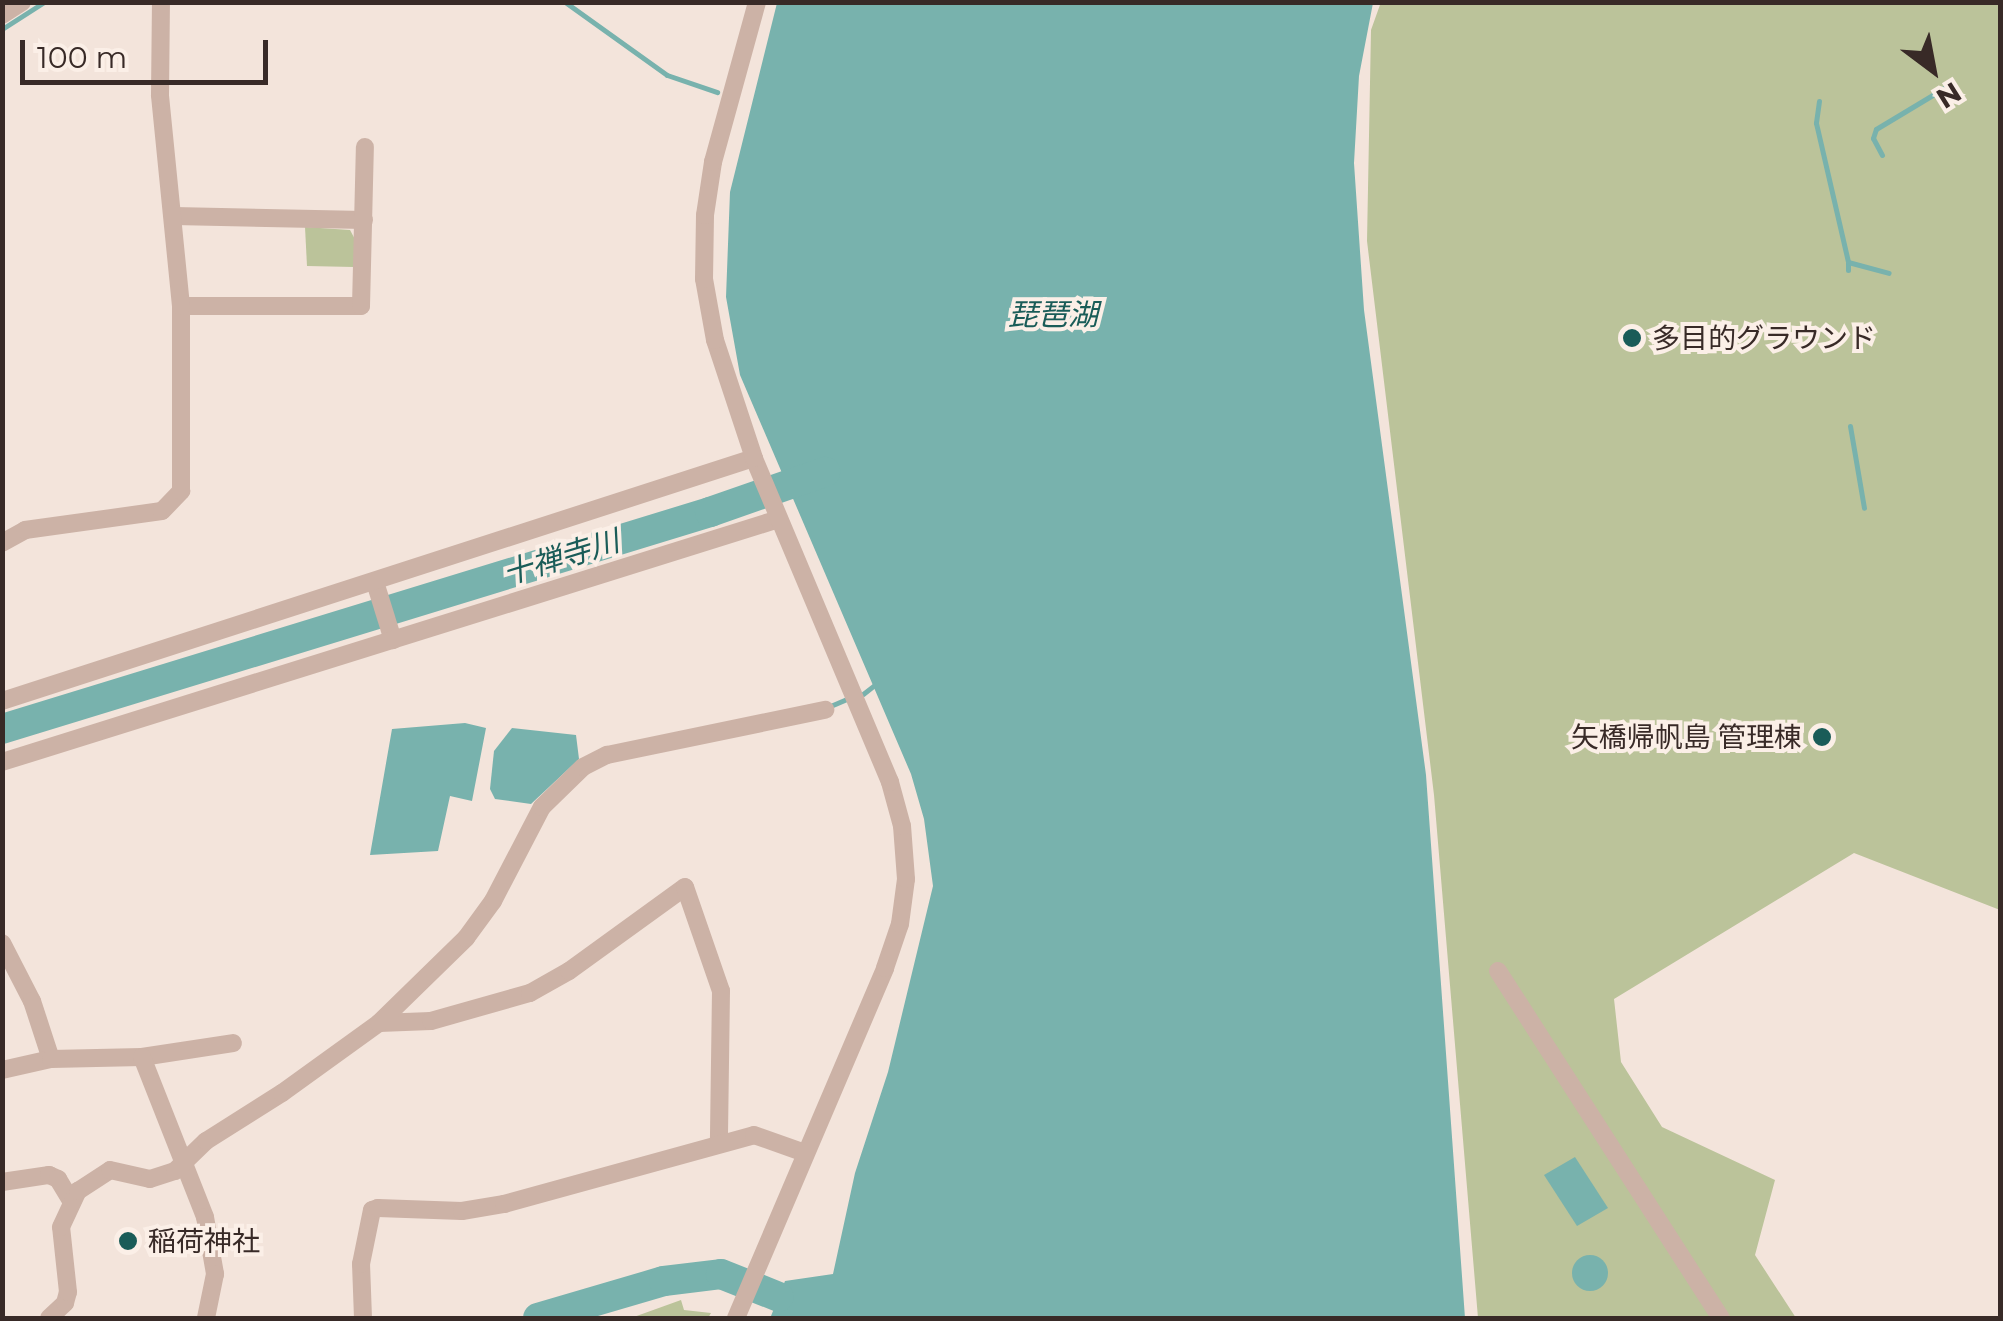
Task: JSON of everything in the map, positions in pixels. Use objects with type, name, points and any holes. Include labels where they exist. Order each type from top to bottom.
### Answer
[{"type":"street","points":[[2,15],[22,2]]},
{"type":"street","points":[[2,543],[25,530],[162,512],[181,491],[181,306],[160,95],[162,2]]},
{"type":"street","points":[[736,1318],[885,968],[900,924],[906,880],[902,826],[890,782],[756,462],[715,340],[704,279],[704,231],[713,162],[757,2]]},
{"type":"street","points":[[181,306],[361,306],[365,148]]},
{"type":"street","points":[[174,216],[364,220]]},
{"type":"street","points":[[2,701],[376,586],[756,462]]},
{"type":"street","points":[[2,762],[778,516]]},
{"type":"street","points":[[376,586],[392,636]]},
{"type":"street","points":[[49,1318],[57,1314],[68,1292],[61,1227],[71,1201],[99,1173],[116,1170],[150,1179],[183,1164],[206,1140],[282,1093],[378,1023],[466,938],[493,901],[542,807],[583,767],[608,755],[826,710]]},
{"type":"street","points":[[378,1023],[431,1021],[530,993],[569,971],[686,887],[721,991],[719,1142]]},
{"type":"street","points":[[2,943],[32,1001],[51,1059]]},
{"type":"street","points":[[1498,970],[1721,1318]]},
{"type":"street","points":[[2,1070],[51,1059],[142,1057],[234,1042]]},
{"type":"street","points":[[142,1057],[205,1217],[214,1258],[213,1298],[206,1318]]},
{"type":"street","points":[[363,1318],[361,1264],[372,1210],[462,1211],[504,1204],[754,1134],[805,1153]]},
{"type":"street","points":[[2,1182],[49,1175],[58,1179],[71,1201]]},
{"type":"green space","points":[[1381,2],[2000,3],[2000,910],[1854,853],[1614,999],[1621,1062],[1662,1127],[1775,1180],[1755,1255],[1796,1318],[1478,1318],[1434,795],[1367,241],[1371,30]]},
{"type":"green space","points":[[305,227],[350,230],[357,243],[354,267],[307,266]]},
{"type":"green space","points":[[681,1300],[684,1310],[711,1313],[708,1318],[631,1318]]},
{"type":"water","name":"琵琶湖","points":[[777,3],[1373,3],[1359,76],[1354,163],[1364,310],[1426,775],[1465,1318],[771,1316],[785,1281],[833,1274],[855,1173],[888,1072],[933,886],[924,819],[911,774],[740,375],[726,297],[730,192]]},
{"type":"water","points":[[465,723],[486,728],[472,801],[450,796],[438,851],[370,855],[392,729]]},
{"type":"water","points":[[512,728],[576,735],[579,759],[531,804],[495,799],[490,789],[494,751]]},
{"type":"water","points":[[1575,1157],[1608,1208],[1577,1226],[1544,1175]]},
{"type":"water","points":[[1590,1255],[1603,1260],[1608,1273],[1603,1286],[1590,1291],[1577,1286],[1572,1273],[1577,1260]]},
{"type":"waterway","points":[[2,29],[44,2]]},
{"type":"waterway","points":[[565,2],[667,75],[717,92]]},
{"type":"waterway","points":[[1882,155],[1873,138],[1876,129],[1946,87]]},
{"type":"waterway","points":[[1819,101],[1816,123],[1848,262]]},
{"type":"waterway","points":[[1848,270],[1848,262],[1889,273]]},
{"type":"waterway","points":[[1850,426],[1864,508]]},
{"type":"waterway","name":"十禅寺川","points":[[2,729],[710,512],[825,472]]},
{"type":"waterway","points":[[863,694],[876,684]]},
{"type":"waterway","points":[[828,707],[847,699]]},
{"type":"waterway","points":[[538,1318],[664,1281],[721,1274],[779,1297]]},
{"type":"place","name":"多目的グラウンド","points":[[1632,338]]},
{"type":"place","name":"矢橋帰帆島 管理棟","points":[[1822,737]]},
{"type":"place","name":"稲荷神社","points":[[128,1241]]}]
